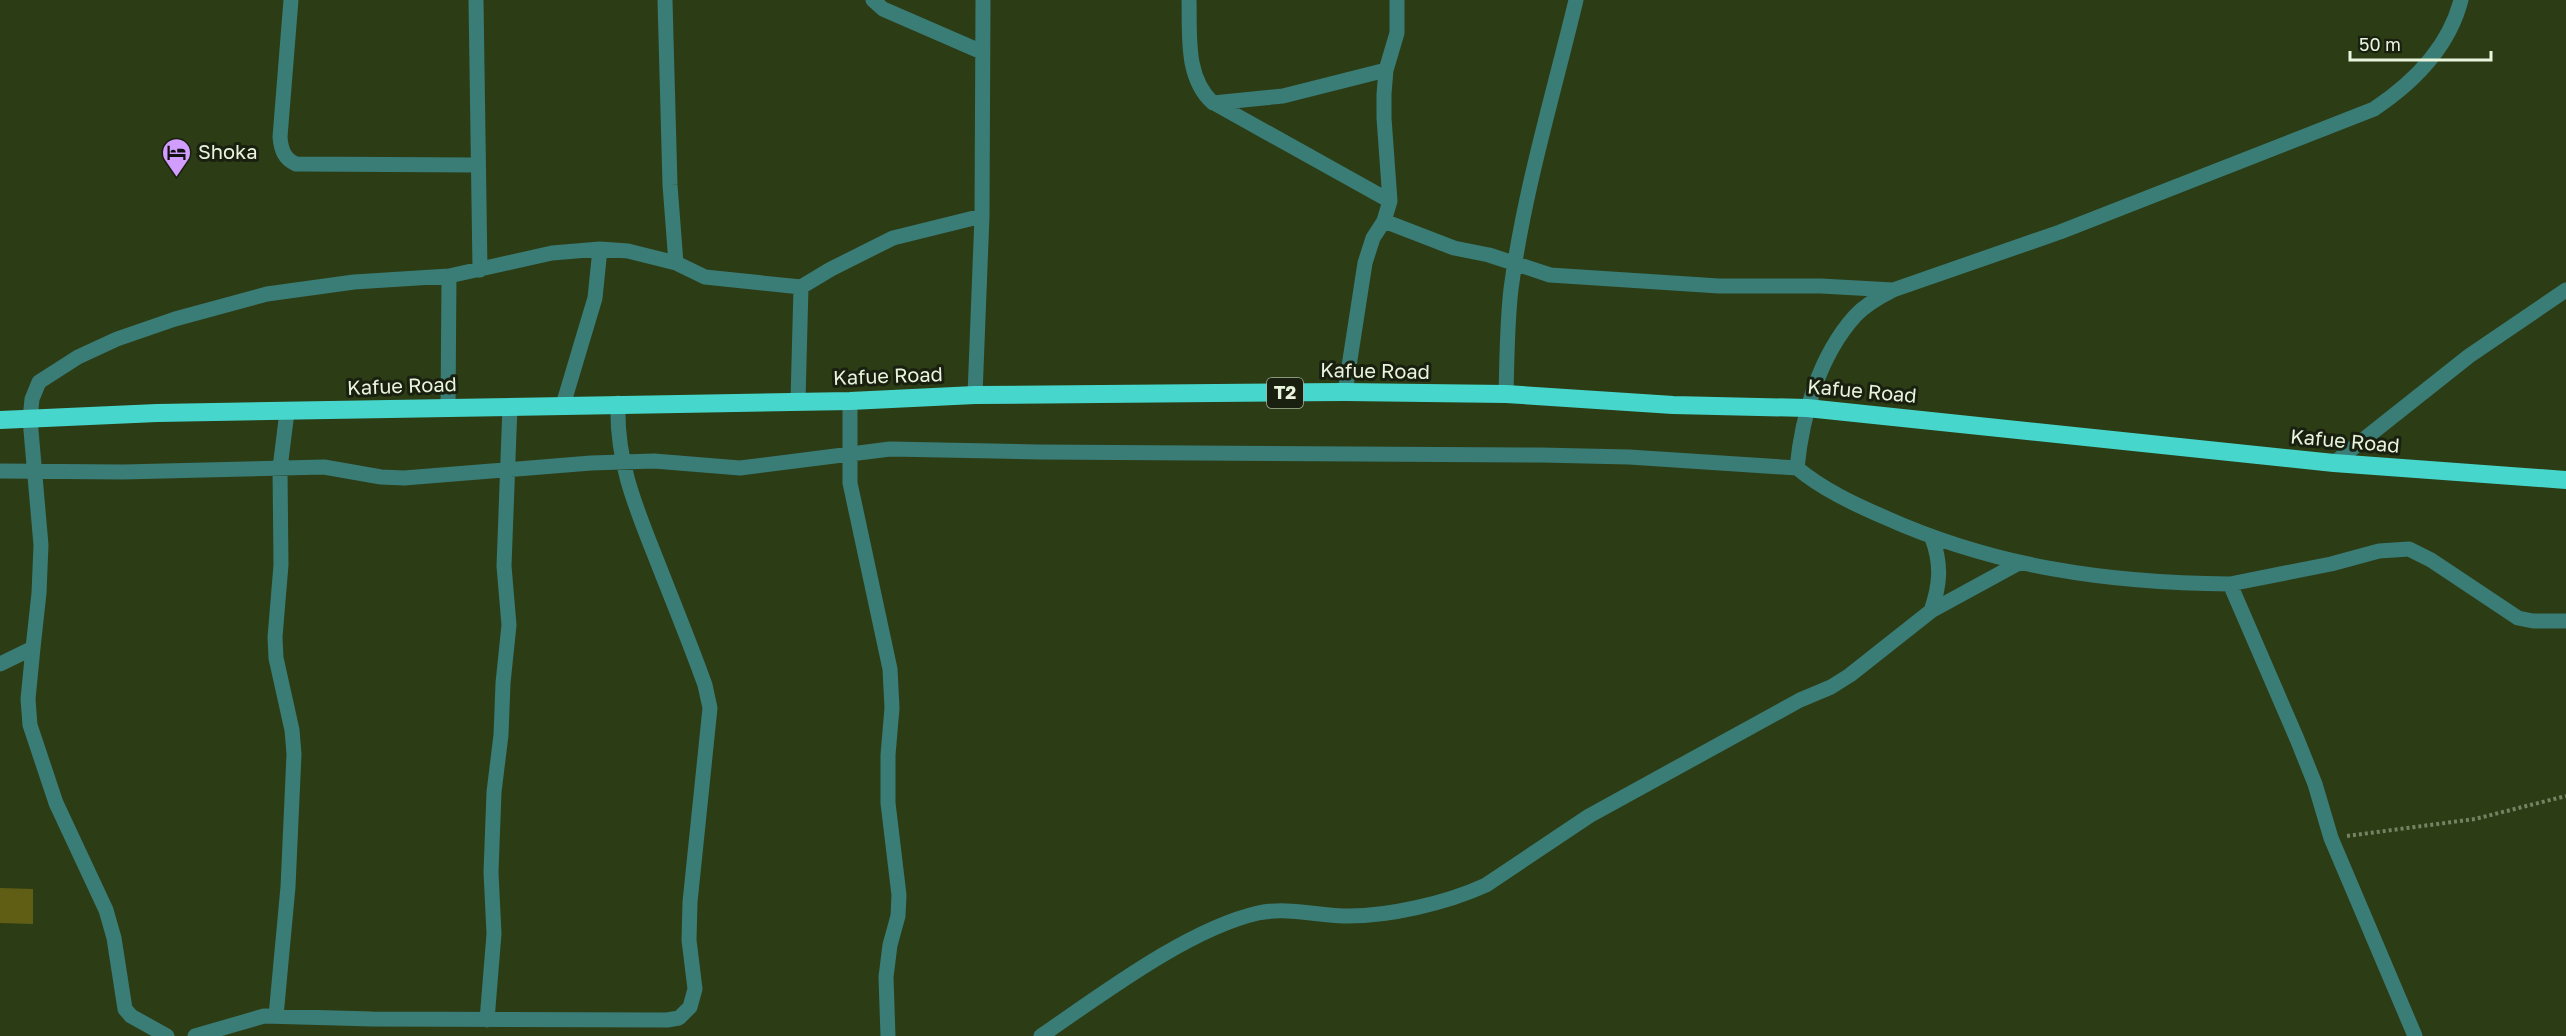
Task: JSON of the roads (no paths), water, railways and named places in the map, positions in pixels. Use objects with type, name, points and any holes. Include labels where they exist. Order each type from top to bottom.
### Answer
[{"type":"highway","name":"Kafue Road","points":[[0,420],[157,413],[287,412],[618,403],[850,401],[975,395],[1346,392],[1506,394],[1673,405],[1807,408],[2334,463],[2566,480]]},
{"type":"street","points":[[291,0],[280,136],[284,155],[290,161],[296,164],[477,165]]},
{"type":"street","points":[[476,0],[480,270]]},
{"type":"street","points":[[665,0],[670,185],[676,263]]},
{"type":"street","points":[[873,0],[883,9],[982,52]]},
{"type":"street","points":[[975,395],[982,216],[983,0]]},
{"type":"street","points":[[1189,0],[1193,66],[1198,85],[1214,103],[1390,201]]},
{"type":"street","points":[[1346,392],[1365,263],[1373,238],[1384,221],[1390,201],[1384,118],[1386,70],[1398,33],[1397,0]]},
{"type":"street","points":[[1506,394],[1508,324],[1527,195],[1576,0]]},
{"type":"street","points":[[1797,468],[1807,408],[1827,360],[1855,316],[1872,301],[1893,290],[2060,232],[2374,109],[2397,94],[2447,39],[2461,0]]},
{"type":"street","points":[[1214,103],[1283,96],[1386,70]]},
{"type":"street","points":[[167,1036],[131,1016],[125,1009],[114,938],[106,910],[56,803],[30,725],[28,699],[39,593],[40,545],[30,419],[32,399],[39,382],[58,368],[117,339],[175,319],[267,294],[354,282],[449,276],[552,253],[600,249],[628,251],[676,263],[705,277],[801,287],[893,238],[982,216]]},
{"type":"street","points":[[1384,221],[1454,248],[1489,255],[1550,275],[1677,284],[1821,286],[1893,290]]},
{"type":"street","points":[[563,405],[595,298],[600,249]]},
{"type":"street","points":[[448,408],[449,276]]},
{"type":"street","points":[[798,400],[801,287]]},
{"type":"street","points":[[2334,463],[2469,356],[2566,290]]},
{"type":"street","points":[[850,401],[850,483],[855,515],[886,640],[890,669],[892,708],[888,755],[888,803],[899,895],[898,916],[890,945],[886,977],[888,1036]]},
{"type":"street","points":[[195,1036],[252,1017],[667,1020],[679,1018],[690,1006],[694,989],[690,902],[710,708],[709,698],[639,514],[622,462],[619,446],[618,403]]},
{"type":"street","points":[[487,1020],[495,934],[491,872],[494,792],[501,735],[503,682],[509,625],[504,567],[510,406]]},
{"type":"street","points":[[276,1016],[288,887],[294,754],[292,730],[276,658],[274,637],[281,565],[280,468],[287,412]]},
{"type":"street","points":[[0,471],[324,467],[381,477],[405,478],[508,468],[654,461],[740,468],[890,449],[1629,457],[1797,468],[1810,480],[1863,508],[1932,538],[2019,563],[2102,577],[2153,582],[2230,584],[2331,564],[2379,551],[2409,549],[2431,560],[2518,618],[2533,621],[2566,621]]},
{"type":"street","points":[[1931,611],[1940,573],[1938,554],[1932,538]]},
{"type":"street","points":[[1041,1036],[1172,951],[1226,922],[1260,912],[1299,910],[1367,916],[1437,901],[1477,889],[1502,875],[1589,816],[1800,700],[1831,687],[1850,675],[1931,611],[2019,563]]},
{"type":"street","points":[[2230,584],[2316,784],[2331,838],[2415,1036]]},
{"type":"street","points":[[0,664],[33,648]]},
{"type":"place","name":"Shoka","points":[[177,178]]}]
